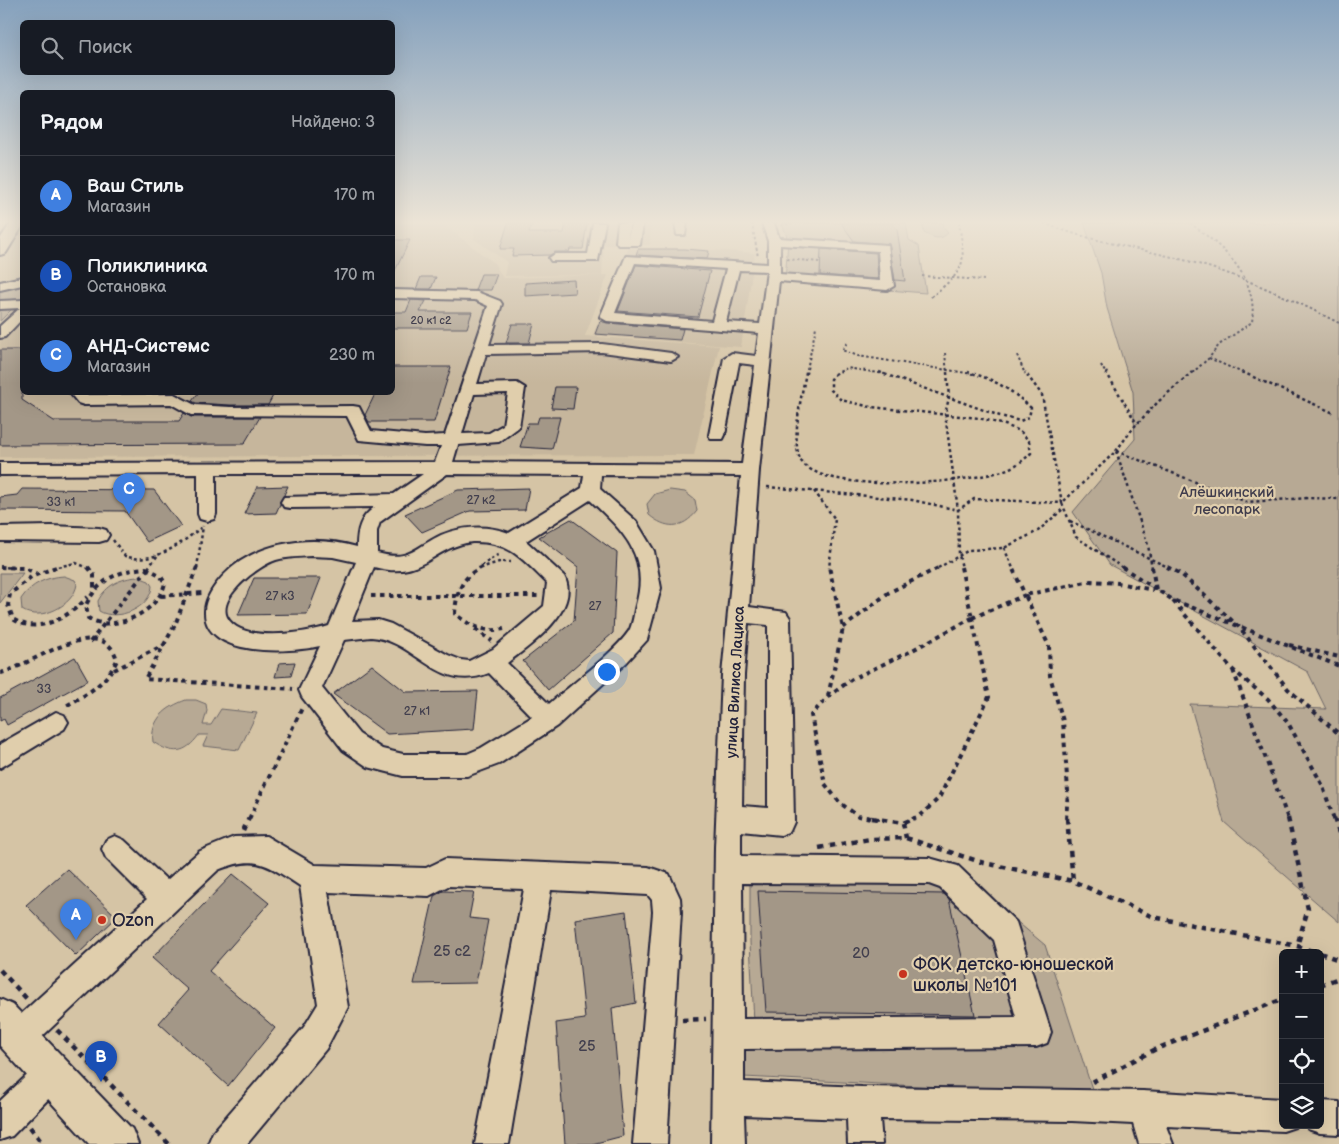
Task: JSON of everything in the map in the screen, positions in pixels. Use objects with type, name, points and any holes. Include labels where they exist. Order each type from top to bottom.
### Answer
[{"type":"main road","points":[[20,1024],[52,1072],[118,1144]]},
{"type":"street","points":[[623,276],[606,317],[767,330]]},
{"type":"street","points":[[718,326],[730,276]]},
{"type":"street","name":"улица Вилиса Лациса","points":[[728,1144],[728,869],[733,675],[750,470],[767,330],[776,276]]},
{"type":"street","points":[[828,276],[887,286],[886,276]]},
{"type":"street","points":[[0,286],[20,281]]},
{"type":"street","points":[[395,294],[477,296],[495,304],[466,389],[442,469],[372,518],[367,531],[367,559],[337,632],[310,690],[351,742],[377,759],[402,765],[467,765],[490,756],[548,719],[619,656],[639,634],[651,588],[644,551],[629,526],[592,480]]},
{"type":"street","points":[[0,305],[20,304]]},
{"type":"street","points":[[0,334],[20,314]]},
{"type":"street","points":[[480,350],[602,348],[672,357]]},
{"type":"street","points":[[717,434],[732,358],[764,361]]},
{"type":"street","points":[[80,395],[84,400],[176,396],[191,410],[353,411],[365,436],[425,441],[493,438],[511,427],[517,388],[466,389]]},
{"type":"street","points":[[487,468],[493,438]]},
{"type":"street","points":[[205,520],[207,468]]},
{"type":"street","points":[[0,469],[487,468],[592,480],[750,470]]},
{"type":"street","points":[[514,541],[592,480]]},
{"type":"street","points":[[290,502],[397,500]]},
{"type":"street","points":[[0,534],[51,533],[99,535]]},
{"type":"street","points":[[499,535],[514,541],[557,581],[558,596],[553,611],[542,621],[499,656],[468,670],[454,667],[390,632],[375,628],[337,632],[319,639],[294,643],[255,640],[231,634],[219,624],[216,609],[221,592],[234,575],[269,555],[294,550],[320,549],[350,552],[367,559],[406,563],[426,556],[446,541],[458,537],[499,535]]},
{"type":"street","points":[[730,818],[781,822],[779,618],[738,614]]},
{"type":"street","points":[[499,656],[548,719]]},
{"type":"street","points":[[0,757],[58,716]]},
{"type":"street","points":[[115,849],[167,899]]},
{"type":"street","points":[[20,1024],[167,899],[209,860],[234,850],[266,849],[312,878],[429,882],[445,872],[648,881],[660,884],[666,898],[650,1144]]},
{"type":"street","points":[[728,869],[929,871],[948,876],[1006,932],[1036,1032],[728,1026]]},
{"type":"street","points":[[492,1144],[540,877]]},
{"type":"street","points":[[225,1144],[316,1038],[333,1007],[312,878]]},
{"type":"street","points":[[0,1124],[52,1072]]},
{"type":"street","points":[[728,1098],[862,1103],[1143,1107],[1279,1115]]},
{"type":"street","points":[[862,1103],[865,1144]]},
{"type":"street","points":[[1143,1107],[1156,1144]]},
{"type":"street","points":[[1324,1117],[1339,1118]]},
{"type":"path","points":[[926,276],[984,280]]},
{"type":"path","points":[[930,297],[956,276]]},
{"type":"path","points":[[1234,276],[1339,323]]},
{"type":"path","points":[[767,487],[912,500],[958,510],[974,499],[1062,502],[1116,451],[1137,424],[1159,401],[1209,358],[1219,345],[1252,322],[1254,300],[1243,276]]},
{"type":"path","points":[[816,328],[808,356],[796,443],[800,460],[810,472],[832,479],[866,484],[954,481],[1018,464],[1031,453],[1029,441],[1020,431],[980,418],[871,407],[841,400],[831,390],[831,378],[836,372],[847,368],[862,368],[895,376],[949,398],[1020,421],[1029,417],[1031,408],[1021,395],[1007,387],[974,374],[946,368],[860,358],[842,350],[842,347],[848,343]]},
{"type":"path","points":[[946,353],[949,398],[945,414],[958,510],[959,555],[973,617],[988,698],[939,798],[920,816],[903,823],[858,816],[840,803],[825,784],[811,715],[828,697],[852,679],[973,617],[1025,595],[1038,594],[1084,582],[1116,582],[1156,590]]},
{"type":"path","points":[[1017,355],[1026,375],[1042,396],[1062,502],[1076,537],[1173,600],[1339,666]]},
{"type":"path","points":[[1209,358],[1334,413]]},
{"type":"path","points":[[1100,365],[1137,424]]},
{"type":"path","points":[[1116,451],[1247,502],[1308,498],[1339,499]]},
{"type":"path","points":[[1116,451],[1150,557],[1156,590]]},
{"type":"path","points":[[814,490],[835,519],[828,570],[843,628],[828,697]]},
{"type":"path","points":[[843,628],[888,593],[929,573],[969,550],[1004,548],[1038,530],[1064,508]]},
{"type":"path","points":[[99,535],[112,540],[125,556],[137,558],[158,554],[187,540],[205,520]]},
{"type":"path","points":[[205,520],[203,537],[189,593],[165,645],[145,679],[310,690],[234,850]]},
{"type":"path","points":[[1069,521],[1150,557],[1181,574],[1239,627],[1288,689],[1339,734]]},
{"type":"path","points":[[499,656],[472,627],[455,614],[455,596],[464,578],[514,541]]},
{"type":"path","points":[[1004,548],[1048,646],[1050,676],[1063,721],[1068,790],[1066,828],[1074,881]]},
{"type":"path","points":[[90,642],[158,554]]},
{"type":"path","points":[[475,570],[501,562],[541,566]]},
{"type":"path","points":[[4,610],[12,592],[36,573],[64,564],[87,566],[94,571],[96,578],[94,590]]},
{"type":"path","points":[[0,567],[24,568],[36,573]]},
{"type":"path","points":[[6,618],[13,623],[24,626],[44,624],[67,615],[111,577],[127,570],[146,568],[157,572],[162,576],[165,585],[161,596],[146,612],[132,619],[103,624],[94,622],[86,615],[85,606],[88,597]]},
{"type":"path","points":[[161,596],[221,592]]},
{"type":"path","points":[[352,596],[558,596]]},
{"type":"path","points":[[1173,600],[1233,670],[1268,699],[1288,723],[1322,784],[1339,833]]},
{"type":"path","points":[[472,627],[496,631],[542,621]]},
{"type":"path","points":[[1276,641],[1339,657]]},
{"type":"path","points":[[0,673],[51,648],[70,643],[101,642],[113,649],[117,660],[113,670],[100,686],[58,716]]},
{"type":"path","points":[[113,670],[165,645]]},
{"type":"path","points":[[1233,670],[1287,815],[1308,909],[1297,946]]},
{"type":"path","points":[[903,823],[906,838]]},
{"type":"path","points":[[809,849],[870,839],[906,838],[984,863],[1074,881],[1153,917],[1306,949]]},
{"type":"path","points":[[1324,955],[1339,960]]},
{"type":"path","points":[[0,970],[20,1024],[169,1144]]},
{"type":"path","points":[[1324,984],[1339,978]]},
{"type":"path","points":[[1072,1105],[1086,1086],[1156,1049],[1279,1000]]},
{"type":"path","points":[[677,1020],[728,1026]]},
{"type":"shaded area","points":[[395,276],[502,276],[503,278],[607,276],[585,336],[719,346],[694,455],[0,457],[0,321],[20,301],[20,395],[395,395]]},
{"type":"shaded area","points":[[617,276],[752,276],[741,347],[593,335]]},
{"type":"green space","points":[[785,276],[924,276],[926,293],[785,282]]},
{"type":"green space","name":"Алёшкинский лесопарк","points":[[1102,276],[1339,276],[1339,922],[1224,822],[1190,704],[1326,709],[1308,672],[1110,565],[1073,512],[1135,439],[1133,392],[1107,308]]},
{"type":"green space","points":[[20,284],[20,301],[0,321],[0,289]]},
{"type":"green space","points":[[670,490],[685,492],[695,500],[697,511],[686,522],[668,525],[655,520],[649,515],[647,504],[655,494]]},
{"type":"green space","points":[[0,573],[23,573],[0,603]]},
{"type":"green space","points":[[64,576],[75,580],[77,584],[75,592],[63,605],[47,613],[29,613],[22,610],[21,599],[29,589],[45,580]]},
{"type":"green space","points":[[138,577],[149,581],[152,586],[146,601],[132,611],[123,614],[106,614],[99,611],[98,601],[105,591],[115,583]]},
{"type":"green space","points":[[186,700],[196,700],[206,704],[207,711],[203,725],[211,725],[221,709],[257,713],[239,750],[203,746],[208,735],[199,735],[189,746],[178,751],[167,749],[153,742],[154,727],[161,715],[172,706]]},
{"type":"green space","name":"ФОК детско-юношеской школы №101","points":[[750,856],[944,861],[1045,945],[1094,1095],[744,1077],[742,1041],[754,1023],[750,942]]},
{"type":"building","points":[[480,276],[496,276],[491,290],[475,290]]},
{"type":"building","points":[[632,276],[709,276],[698,317],[618,311]]},
{"type":"building","points":[[840,276],[878,276],[878,279]]},
{"type":"building","points":[[894,276],[904,276],[905,281],[895,280]]},
{"type":"building","points":[[421,277],[436,277],[431,289],[416,289]]},
{"type":"building","points":[[574,280],[575,293],[525,296],[525,283]]},
{"type":"building","points":[[411,300],[426,301],[420,312],[472,312],[467,328],[395,328],[395,312],[406,312]]},
{"type":"building","points":[[600,321],[683,329],[680,340],[595,334]]},
{"type":"building","points":[[512,324],[534,324],[529,343],[506,343]]},
{"type":"building","points":[[0,350],[20,350],[20,395],[22,395],[22,400],[54,421],[179,421],[184,413],[191,417],[260,417],[244,444],[0,445]]},
{"type":"building","points":[[395,367],[451,367],[434,422],[369,422],[365,415],[375,395],[395,395]]},
{"type":"building","points":[[555,387],[576,387],[573,409],[551,408]]},
{"type":"building","points":[[197,395],[273,395],[268,405],[230,405],[196,403],[192,401]]},
{"type":"building","points":[[539,417],[560,417],[552,449],[520,447],[528,423],[537,423]]},
{"type":"building","points":[[288,486],[276,513],[244,514],[257,487]]},
{"type":"building","points":[[529,488],[525,510],[470,511],[422,532],[405,514],[458,490]]},
{"type":"building","points":[[22,489],[154,490],[181,526],[147,542],[125,511],[0,510],[0,497],[17,495]]},
{"type":"building","points":[[571,519],[617,553],[613,633],[548,690],[523,661],[574,621],[578,567],[539,537]]},
{"type":"building","points":[[254,578],[321,578],[307,614],[238,615]]},
{"type":"building","points":[[75,657],[88,680],[7,725],[4,719],[0,721],[0,698]]},
{"type":"building","points":[[295,662],[291,676],[275,677],[279,663]]},
{"type":"building","points":[[372,665],[406,692],[478,691],[474,729],[387,734],[333,694]]},
{"type":"building","points":[[67,869],[117,917],[76,956],[26,905]]},
{"type":"building","points":[[233,874],[269,903],[209,971],[275,1028],[228,1086],[159,1023],[188,990],[152,958]]},
{"type":"building","points":[[443,891],[474,892],[469,918],[488,920],[476,983],[414,984],[434,896]]},
{"type":"building","points":[[758,891],[944,894],[949,899],[975,1015],[766,1012]]},
{"type":"building","points":[[626,911],[636,1003],[612,1008],[623,1136],[592,1144],[565,1144],[556,1023],[585,1019],[575,919]]},
{"type":"place","name":"АНД-Системс","points":[[129,514]]},
{"type":"place","name":"Ozon","points":[[102,920]]},
{"type":"place","name":"Ваш Стиль","points":[[76,940]]},
{"type":"place","name":"ФОК детско-юношеской школы №101","points":[[903,974]]},
{"type":"place","name":"Поликлиника","points":[[101,1082]]}]
